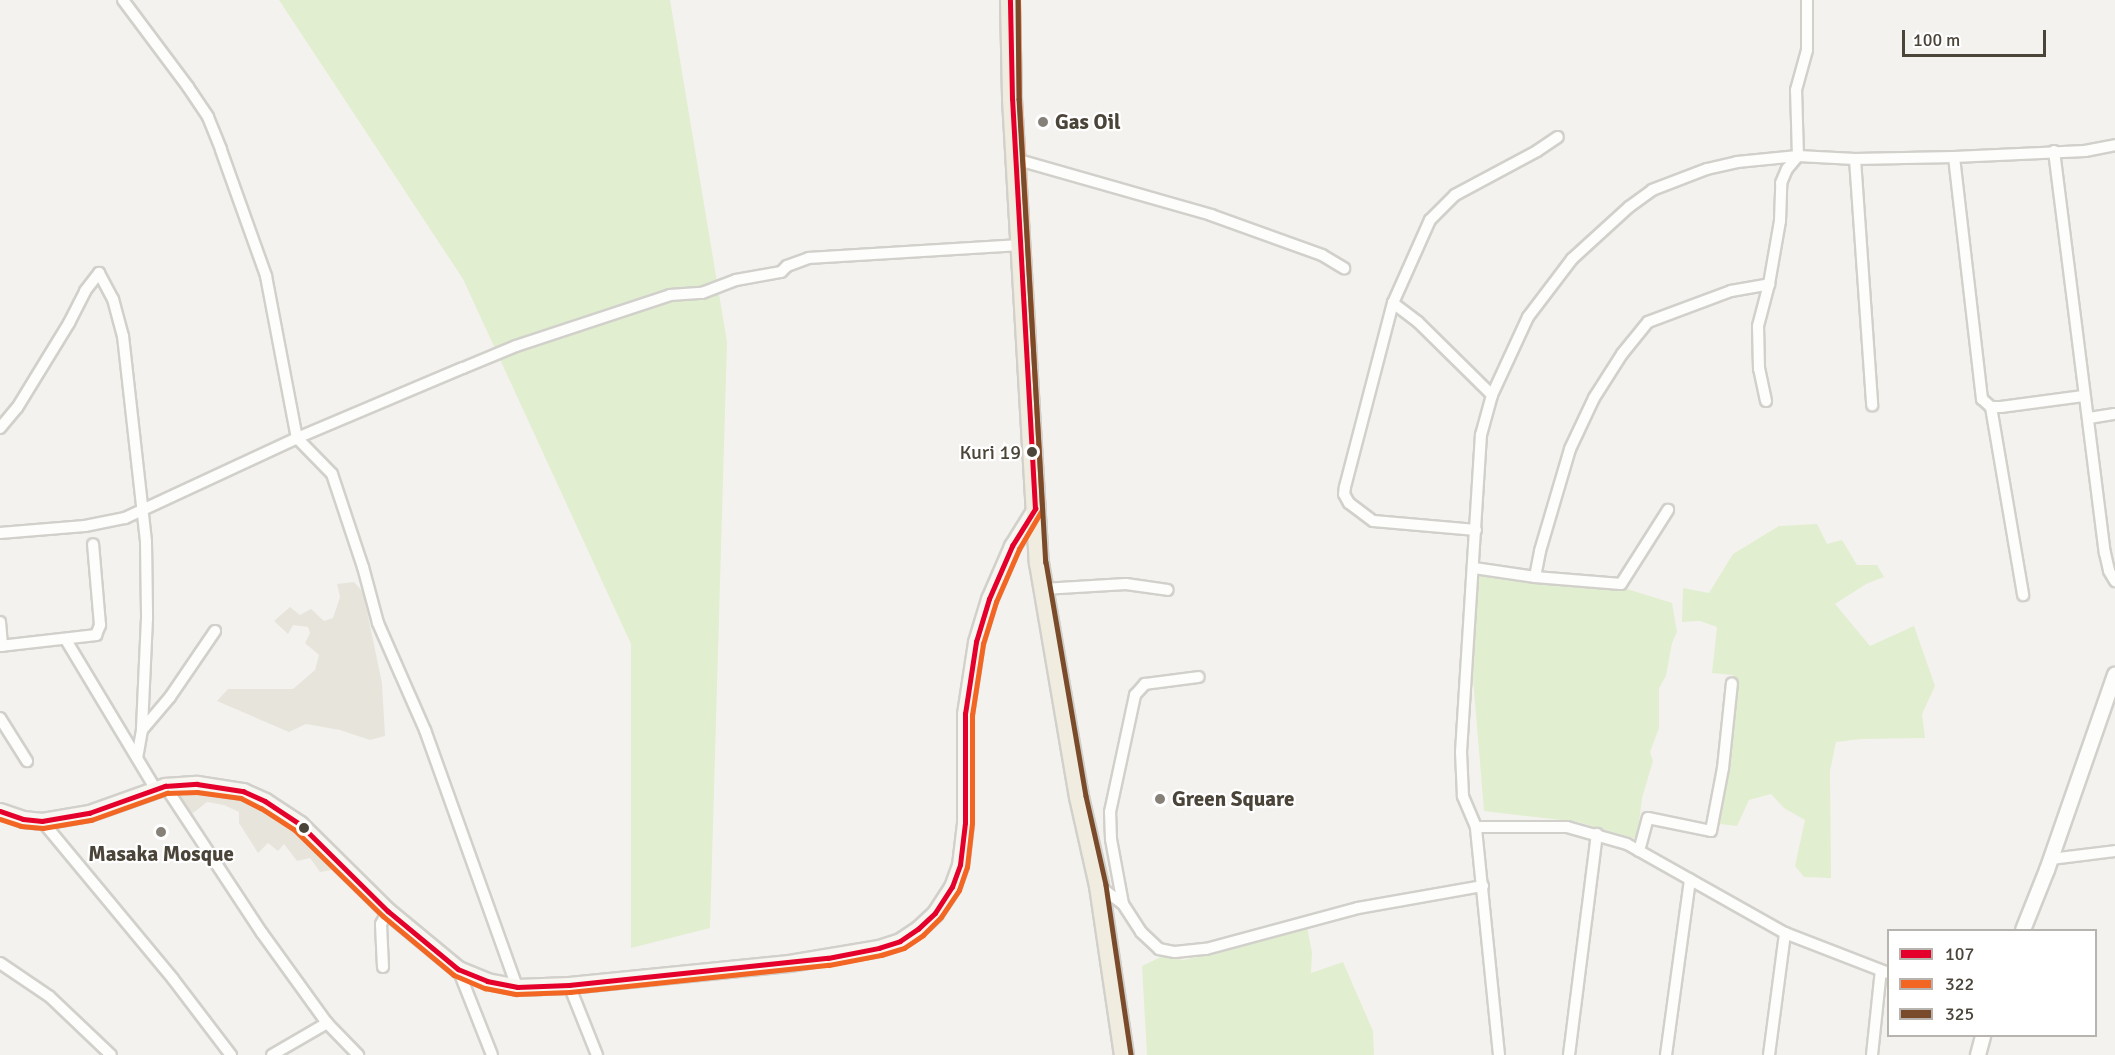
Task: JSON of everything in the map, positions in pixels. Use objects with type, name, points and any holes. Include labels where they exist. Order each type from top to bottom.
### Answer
[{"type":"highway","points":[[1010,1],[1015,159],[1035,509],[1043,589],[1079,797],[1099,886],[1124,1055]]},
{"type":"main road","points":[[0,811],[23,819],[42,820],[89,813],[160,787],[218,786],[243,791],[265,801],[300,824],[388,911],[458,969],[487,981],[517,987],[569,985],[789,963],[861,952],[900,941],[918,929],[934,913],[952,887],[964,844],[964,729],[975,642],[989,599],[1012,546],[1035,509]]},
{"type":"street","points":[[123,0],[208,117],[266,276],[297,438],[332,474],[363,567],[378,623],[425,730],[517,987]]},
{"type":"street","points":[[1766,401],[1757,348],[1758,326],[1769,284],[1780,221],[1782,183],[1787,169],[1798,156],[1795,106],[1798,80],[1807,50],[1807,0]]},
{"type":"street","points":[[1476,530],[1373,521],[1346,499],[1345,487],[1394,303],[1420,240],[1440,207],[1455,195],[1537,151],[1557,137]]},
{"type":"street","points":[[1499,1055],[1476,827],[1463,796],[1461,752],[1474,568],[1480,435],[1492,395],[1528,317],[1572,259],[1629,207],[1652,190],[1699,172],[1737,162],[1798,156],[1855,159],[1954,158],[2085,151],[2115,145]]},
{"type":"street","points":[[2054,151],[2105,553],[2109,572],[2115,580]]},
{"type":"street","points":[[1954,158],[1978,381],[1982,399],[1991,407],[2023,595]]},
{"type":"street","points":[[1015,159],[1211,215],[1322,255],[1344,268]]},
{"type":"street","points":[[1855,159],[1872,405]]},
{"type":"street","points":[[0,533],[114,521],[142,511],[297,438],[516,346],[670,295],[702,293],[736,280],[781,272],[787,266],[809,258],[1020,245]]},
{"type":"street","points":[[0,428],[17,408],[69,323],[85,291],[99,273],[113,299],[123,336],[148,586],[142,730],[137,758]]},
{"type":"street","points":[[1536,577],[1540,551],[1570,449],[1594,398],[1637,333],[1658,317],[1695,303],[1731,291],[1769,284]]},
{"type":"street","points":[[1394,303],[1418,322],[1492,395]]},
{"type":"street","points":[[1991,407],[2084,396]]},
{"type":"street","points":[[2089,418],[2115,414]]},
{"type":"street","points":[[1474,568],[1600,585],[1621,584],[1668,510]]},
{"type":"street","points":[[0,622],[1,646],[96,635],[100,625],[93,544]]},
{"type":"street","points":[[1043,589],[1126,584],[1168,590]]},
{"type":"street","points":[[142,730],[170,697],[215,631]]},
{"type":"street","points":[[66,640],[137,758],[327,1023],[358,1055]]},
{"type":"street","points":[[2023,929],[2115,675]]},
{"type":"street","points":[[1199,677],[1145,684],[1135,694],[1110,812],[1111,839],[1123,904],[1140,932],[1159,948],[1191,952],[1358,908],[1483,886]]},
{"type":"street","points":[[1639,851],[1648,818],[1711,831],[1723,768],[1732,683]]},
{"type":"street","points":[[0,718],[27,761]]},
{"type":"street","points":[[42,820],[173,979],[231,1055]]},
{"type":"street","points":[[1476,827],[1567,827],[1627,844],[1785,933],[1885,971],[1872,1055]]},
{"type":"street","points":[[1569,1055],[1597,834]]},
{"type":"street","points":[[2050,860],[2115,851]]},
{"type":"street","points":[[1666,1055],[1690,880]]},
{"type":"street","points":[[1099,886],[1123,904]]},
{"type":"street","points":[[383,967],[381,924],[388,911]]},
{"type":"street","points":[[1769,1055],[1785,933]]},
{"type":"street","points":[[0,963],[50,997],[111,1055]]},
{"type":"street","points":[[458,969],[492,1055]]},
{"type":"street","points":[[569,985],[597,1055]]},
{"type":"street","points":[[272,1055],[327,1023]]},
{"type":"street","points":[[1978,1055],[1982,1037]]},
{"type":"shaded area","points":[[354,582],[363,592],[382,683],[385,736],[370,740],[340,730],[306,724],[289,732],[217,701],[228,689],[293,689],[315,670],[319,655],[305,643],[310,633],[308,627],[293,625],[288,634],[274,621],[290,607],[300,615],[311,609],[324,621],[333,618],[340,597],[337,584]]},
{"type":"shaded area","points":[[190,791],[234,797],[257,805],[273,819],[288,822],[337,869],[320,872],[310,858],[297,861],[284,844],[278,851],[268,843],[258,853],[239,823],[239,812],[224,805],[207,802],[193,813],[187,810],[178,796]]},
{"type":"green space","points":[[279,0],[670,0],[727,342],[710,928],[631,948],[631,644],[463,279]]},
{"type":"green space","points":[[1817,524],[1827,544],[1842,540],[1857,565],[1877,565],[1884,577],[1866,584],[1835,604],[1870,646],[1914,626],[1935,686],[1922,714],[1925,738],[1861,739],[1836,742],[1830,771],[1831,878],[1804,877],[1795,866],[1805,820],[1784,808],[1771,794],[1749,800],[1737,826],[1720,824],[1738,688],[1733,675],[1712,673],[1717,627],[1700,621],[1682,622],[1683,588],[1709,593],[1733,554],[1779,526]]},
{"type":"green space","points":[[1479,572],[1499,577],[1627,589],[1672,603],[1677,632],[1672,643],[1666,676],[1659,688],[1659,728],[1650,752],[1653,761],[1642,798],[1637,839],[1578,822],[1484,811],[1470,642],[1474,582],[1479,582]]},
{"type":"green space","points":[[1306,922],[1312,952],[1311,973],[1343,962],[1373,1031],[1374,1055],[1147,1055],[1142,966],[1163,956],[1183,960],[1218,953]]},
{"type":"transit line","name":"107","points":[[0,811],[23,819],[42,821],[89,813],[165,786],[197,784],[243,791],[265,801],[300,824],[388,911],[458,969],[487,981],[517,987],[569,985],[828,958],[879,948],[900,941],[918,929],[935,913],[952,887],[960,865],[965,823],[965,714],[976,642],[989,599],[1012,546],[1035,509],[1012,99],[1010,0]]},
{"type":"transit line","name":"322","points":[[0,819],[21,826],[43,828],[91,820],[167,793],[197,792],[241,798],[295,830],[383,916],[454,975],[485,988],[516,994],[570,992],[829,965],[904,948],[923,935],[941,917],[959,890],[967,867],[972,823],[972,715],[983,644],[996,602],[1019,549],[1042,510],[1019,99],[1018,0]]},
{"type":"transit line","name":"325","points":[[1018,0],[1019,99],[1046,562],[1086,796],[1106,885],[1131,1054]]},
{"type":"place","name":"Gas Oil","points":[[1043,122]]},
{"type":"place","name":"Kuri 19","points":[[1032,452]]},
{"type":"place","name":"Green Square","points":[[1160,799]]},
{"type":"place","name":"Masaka Mosque","points":[[161,832]]}]
